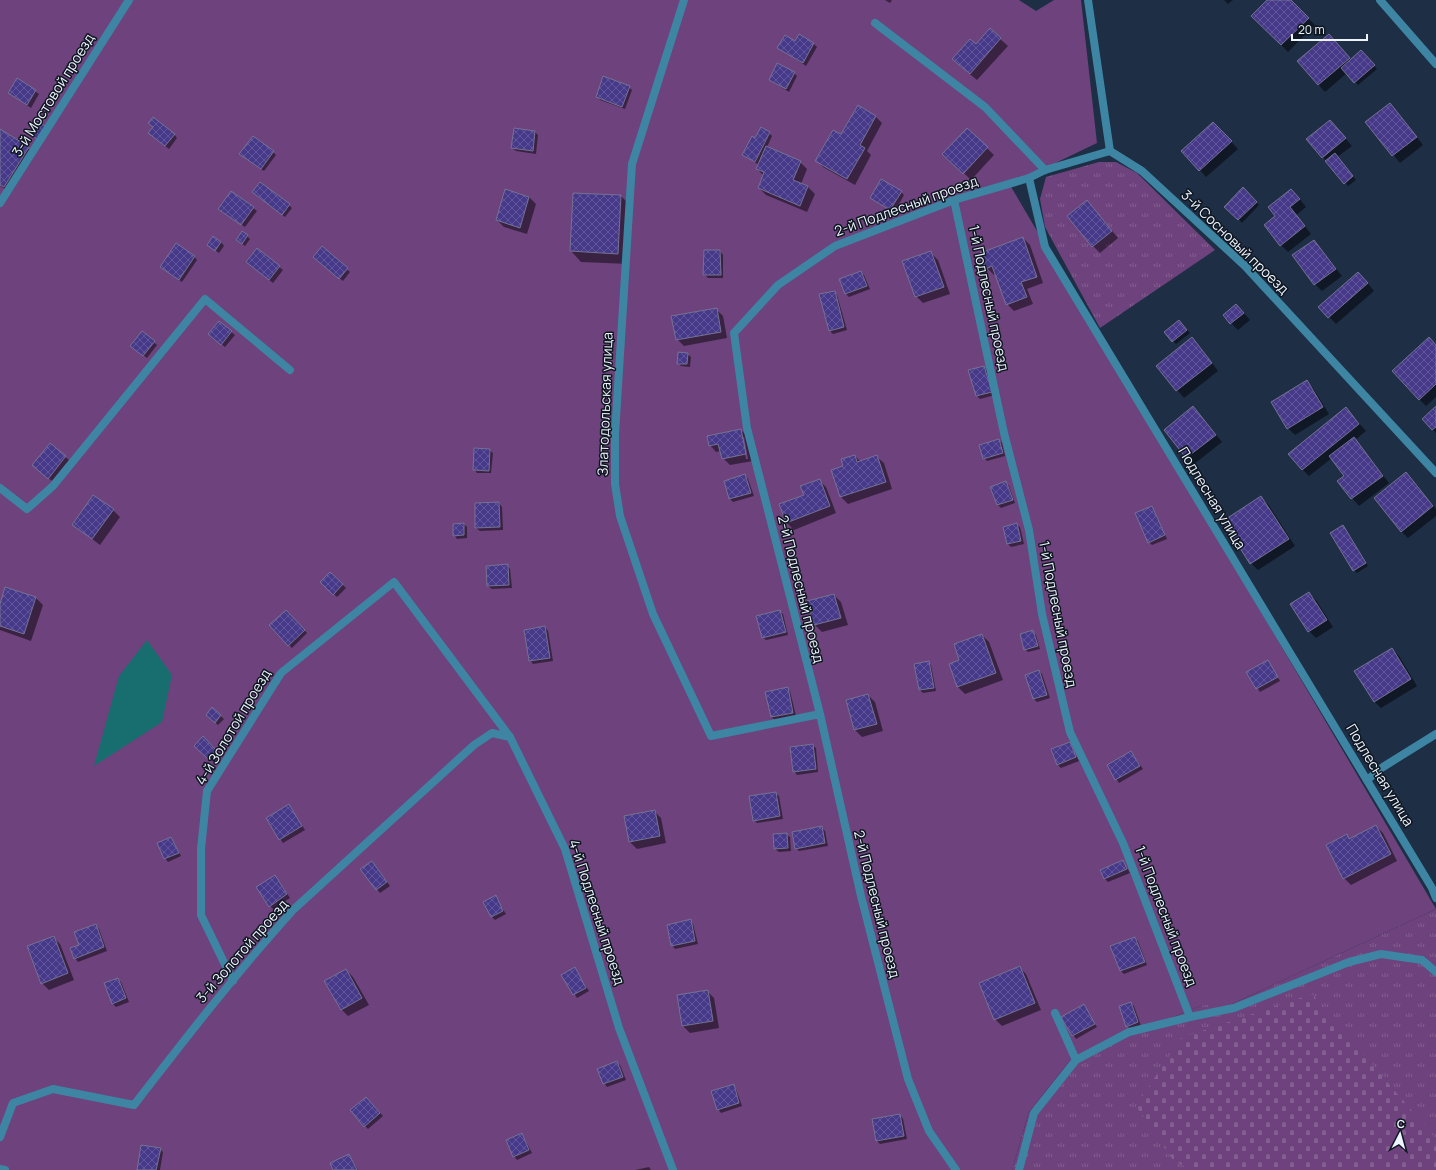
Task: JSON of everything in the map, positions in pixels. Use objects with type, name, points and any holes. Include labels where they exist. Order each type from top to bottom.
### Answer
[{"type":"street","name":"3-й Мостовой проезд","points":[[0,203],[129,0]]},
{"type":"street","name":"Златодольская улица","points":[[684,0],[632,164],[615,434],[615,484],[620,516],[653,614],[711,736],[820,714]]},
{"type":"street","points":[[1029,178],[1045,170],[1110,151],[1088,0]]},
{"type":"street","points":[[1380,0],[1436,64]]},
{"type":"street","points":[[875,23],[985,107],[1045,170]]},
{"type":"street","name":"3-й Сосновый проезд","points":[[1110,151],[1142,170],[1245,266],[1436,473]]},
{"type":"street","name":"2-й Подлесный проезд","points":[[956,1170],[930,1131],[908,1079],[860,896],[820,714],[747,428],[734,333],[778,285],[835,246],[954,200],[1029,178]]},
{"type":"street","name":"Подлесная улица","points":[[1029,178],[1045,247],[1432,888],[1436,898]]},
{"type":"street","name":"1-й Подлесный проезд","points":[[954,200],[1004,432],[1029,530],[1042,614],[1070,732],[1123,843],[1190,1016]]},
{"type":"street","points":[[0,488],[28,509],[53,486],[204,299],[290,370]]},
{"type":"street","name":"4-й Подлесный проезд","points":[[394,582],[510,737],[565,849],[619,1028],[673,1170]]},
{"type":"street","name":"4-й Золотой проезд","points":[[232,981],[201,915],[201,848],[207,791],[281,673],[394,582]]},
{"type":"street","name":"3-й Золотой проезд","points":[[0,1137],[13,1103],[52,1089],[134,1105],[232,981],[293,910],[468,750],[492,734],[510,737]]},
{"type":"street","points":[[1367,780],[1383,767],[1436,734]]},
{"type":"street","points":[[1019,1170],[1034,1113],[1076,1060],[1129,1032],[1190,1016],[1234,1008],[1349,962],[1381,954],[1422,960],[1436,972]]},
{"type":"street","points":[[1055,1013],[1076,1060]]},
{"type":"street","points":[[0,1169],[5,1170]]},
{"type":"green space","points":[[0,0],[1019,0],[1036,11],[1054,0],[1081,0],[1097,143],[1010,185],[1436,909],[1230,1005],[1203,1005],[1072,1058],[1029,1112],[1012,1170],[0,1170]]},
{"type":"green space","points":[[1099,162],[1116,162],[1137,173],[1215,250],[1100,328],[1045,227],[1040,199],[1046,177]]},
{"type":"green space","points":[[1436,909],[1436,1170],[1012,1170],[1029,1112],[1072,1058],[1203,1005],[1230,1005]]},
{"type":"green space","points":[[1312,994],[1436,1139],[1436,1170],[1191,1170],[1173,1160],[1136,1106],[1181,1038]]},
{"type":"shaded area","points":[[147,640],[172,675],[162,722],[94,766],[119,676]]},
{"type":"building","points":[[1267,0],[1291,0],[1309,18],[1281,45],[1251,16]]},
{"type":"building","points":[[990,28],[1001,38],[970,74],[952,59],[970,39],[976,44]]},
{"type":"building","points":[[799,34],[814,43],[803,63],[777,48],[785,35],[795,41]]},
{"type":"building","points":[[1329,34],[1350,58],[1318,85],[1297,61]]},
{"type":"building","points":[[1361,50],[1375,65],[1354,83],[1341,68]]},
{"type":"building","points":[[777,63],[795,72],[786,89],[769,80]]},
{"type":"building","points":[[603,76],[630,86],[622,107],[596,97]]},
{"type":"building","points":[[17,78],[36,90],[27,105],[8,93]]},
{"type":"building","points":[[1390,103],[1417,137],[1392,156],[1365,122]]},
{"type":"building","points":[[858,105],[876,116],[860,145],[865,148],[847,179],[815,161],[833,130],[841,134]]},
{"type":"building","points":[[153,117],[175,134],[165,146],[148,133],[153,127],[148,123]]},
{"type":"building","points":[[1330,120],[1346,138],[1322,158],[1306,139]]},
{"type":"building","points":[[38,121],[45,126],[37,139],[30,134]]},
{"type":"building","points":[[1213,122],[1232,141],[1199,171],[1181,151]]},
{"type":"building","points":[[761,127],[770,132],[755,162],[742,155],[752,136],[755,138]]},
{"type":"building","points":[[514,128],[535,131],[533,151],[511,148]]},
{"type":"building","points":[[967,128],[988,147],[963,174],[942,154]]},
{"type":"building","points":[[0,129],[29,147],[4,187],[0,185]]},
{"type":"building","points":[[253,136],[274,151],[261,169],[239,154]]},
{"type":"building","points":[[766,146],[801,161],[793,180],[808,186],[800,206],[758,188],[764,172],[756,169]]},
{"type":"building","points":[[1335,153],[1353,176],[1344,184],[1325,161]]},
{"type":"building","points":[[881,179],[902,191],[890,210],[870,198]]},
{"type":"building","points":[[260,182],[290,204],[282,215],[252,192]]},
{"type":"building","points":[[1243,187],[1257,202],[1238,220],[1224,207]]},
{"type":"building","points":[[505,189],[529,197],[520,228],[496,220]]},
{"type":"building","points":[[1291,189],[1300,199],[1290,207],[1305,226],[1280,246],[1264,225],[1275,216],[1268,207]]},
{"type":"building","points":[[231,191],[254,207],[241,225],[218,209]]},
{"type":"building","points":[[573,193],[621,195],[618,254],[570,251]]},
{"type":"building","points":[[1087,200],[1112,231],[1092,247],[1067,216]]},
{"type":"building","points":[[242,231],[248,235],[242,244],[236,240]]},
{"type":"building","points":[[213,236],[221,242],[215,251],[207,245]]},
{"type":"building","points":[[1023,237],[1037,277],[1021,282],[1027,297],[1006,305],[992,266],[986,269],[980,253]]},
{"type":"building","points":[[1314,240],[1336,269],[1314,285],[1292,255]]},
{"type":"building","points":[[176,243],[195,256],[179,280],[160,267]]},
{"type":"building","points":[[322,246],[348,268],[339,279],[313,257]]},
{"type":"building","points":[[257,248],[280,266],[269,280],[246,262]]},
{"type":"building","points":[[704,250],[720,250],[721,275],[703,275]]},
{"type":"building","points":[[931,251],[944,287],[915,297],[902,261]]},
{"type":"building","points":[[861,271],[867,286],[845,294],[839,279]]},
{"type":"building","points":[[1358,272],[1368,283],[1328,318],[1318,307]]},
{"type":"building","points":[[835,291],[844,327],[829,331],[819,294]]},
{"type":"building","points":[[1236,304],[1244,313],[1230,324],[1223,315]]},
{"type":"building","points":[[717,308],[721,332],[676,340],[671,316]]},
{"type":"building","points":[[1179,320],[1187,330],[1172,342],[1164,332]]},
{"type":"building","points":[[219,321],[232,331],[221,345],[208,334]]},
{"type":"building","points":[[142,331],[155,341],[143,356],[130,346]]},
{"type":"building","points":[[1192,337],[1212,363],[1176,391],[1156,366]]},
{"type":"building","points":[[1429,337],[1436,345],[1436,384],[1419,400],[1392,371]]},
{"type":"building","points":[[678,352],[688,353],[687,364],[677,364]]},
{"type":"building","points":[[984,366],[992,392],[976,396],[968,370]]},
{"type":"building","points":[[1307,380],[1323,407],[1287,429],[1271,402]]},
{"type":"building","points":[[1193,406],[1216,435],[1186,458],[1164,430]]},
{"type":"building","points":[[1436,406],[1436,427],[1432,430],[1422,419]]},
{"type":"building","points":[[1346,407],[1359,424],[1302,470],[1288,454]]},
{"type":"building","points":[[741,429],[746,454],[722,459],[718,444],[709,446],[707,436]]},
{"type":"building","points":[[1354,437],[1383,476],[1351,499],[1337,481],[1344,476],[1329,456]]},
{"type":"building","points":[[999,439],[1003,453],[983,459],[979,445]]},
{"type":"building","points":[[50,443],[66,456],[48,479],[32,465]]},
{"type":"building","points":[[474,448],[490,449],[489,471],[473,470]]},
{"type":"building","points":[[855,455],[857,462],[877,455],[886,482],[840,497],[831,470],[843,466],[841,459]]},
{"type":"building","points":[[1406,472],[1433,506],[1401,532],[1374,498]]},
{"type":"building","points":[[745,474],[751,493],[729,499],[724,481]]},
{"type":"building","points":[[820,479],[830,506],[786,523],[779,504],[804,495],[800,486]]},
{"type":"building","points":[[1006,481],[1013,500],[997,505],[990,487]]},
{"type":"building","points":[[93,495],[114,509],[92,539],[72,525]]},
{"type":"building","points":[[1261,496],[1289,539],[1250,564],[1223,521]]},
{"type":"building","points":[[499,502],[500,527],[475,528],[475,503]]},
{"type":"building","points":[[1152,506],[1165,535],[1148,543],[1135,513]]},
{"type":"building","points":[[464,523],[464,535],[453,536],[453,524]]},
{"type":"building","points":[[1017,523],[1021,541],[1007,544],[1003,527]]},
{"type":"building","points":[[1343,525],[1366,563],[1353,571],[1330,533]]},
{"type":"building","points":[[508,564],[509,585],[487,586],[486,566]]},
{"type":"building","points":[[330,572],[343,584],[333,595],[320,582]]},
{"type":"building","points":[[5,587],[36,597],[24,634],[0,626],[0,604]]},
{"type":"building","points":[[1309,592],[1327,620],[1308,632],[1290,604]]},
{"type":"building","points":[[834,594],[841,618],[814,625],[807,601]]},
{"type":"building","points":[[286,610],[305,630],[288,646],[269,625]]},
{"type":"building","points":[[780,610],[786,632],[762,638],[756,616]]},
{"type":"building","points":[[545,626],[550,658],[529,661],[524,630]]},
{"type":"building","points":[[1033,630],[1038,646],[1024,650],[1020,634]]},
{"type":"building","points":[[982,634],[996,673],[957,687],[949,664],[959,660],[954,644]]},
{"type":"building","points":[[1392,648],[1411,679],[1374,702],[1354,671]]},
{"type":"building","points":[[1268,660],[1278,677],[1256,689],[1246,672]]},
{"type":"building","points":[[929,661],[934,688],[919,690],[914,664]]},
{"type":"building","points":[[1039,670],[1047,695],[1033,699],[1025,675]]},
{"type":"building","points":[[788,687],[793,713],[771,717],[765,692]]},
{"type":"building","points":[[868,694],[877,724],[854,730],[846,700]]},
{"type":"building","points":[[212,707],[221,715],[215,723],[206,715]]},
{"type":"building","points":[[203,736],[216,750],[208,759],[194,746]]},
{"type":"building","points":[[1070,742],[1076,757],[1057,765],[1051,749]]},
{"type":"building","points":[[813,744],[816,769],[793,772],[790,747]]},
{"type":"building","points":[[1131,751],[1140,766],[1115,780],[1107,765]]},
{"type":"building","points":[[776,792],[780,816],[753,821],[749,796]]},
{"type":"building","points":[[289,804],[302,826],[279,840],[266,818]]},
{"type":"building","points":[[655,810],[660,836],[629,842],[624,816]]},
{"type":"building","points":[[1376,825],[1391,854],[1343,879],[1326,845],[1347,834],[1349,839]]},
{"type":"building","points":[[822,826],[825,843],[795,849],[792,832]]},
{"type":"building","points":[[787,833],[788,848],[774,849],[773,834]]},
{"type":"building","points":[[171,837],[179,853],[164,859],[157,843]]},
{"type":"building","points":[[1123,860],[1127,869],[1104,879],[1100,870]]},
{"type":"building","points":[[372,861],[387,882],[376,890],[360,869]]},
{"type":"building","points":[[275,875],[287,894],[269,907],[256,887]]},
{"type":"building","points":[[496,895],[503,911],[491,917],[483,902]]},
{"type":"building","points":[[691,919],[695,941],[671,946],[667,925]]},
{"type":"building","points":[[96,924],[104,947],[74,959],[70,948],[79,945],[74,932]]},
{"type":"building","points":[[54,936],[68,973],[41,984],[27,946]]},
{"type":"building","points":[[1135,937],[1145,962],[1120,971],[1110,946]]},
{"type":"building","points":[[1020,966],[1035,1003],[994,1020],[979,983]]},
{"type":"building","points":[[575,967],[586,988],[573,995],[561,975]]},
{"type":"building","points":[[346,969],[362,998],[341,1010],[324,981]]},
{"type":"building","points":[[118,978],[126,998],[112,1004],[104,983]]},
{"type":"building","points":[[708,990],[713,1021],[682,1026],[677,995]]},
{"type":"building","points":[[1131,1002],[1138,1022],[1126,1027],[1119,1006]]},
{"type":"building","points":[[1084,1004],[1095,1024],[1072,1036],[1061,1017]]},
{"type":"building","points":[[617,1061],[623,1077],[603,1084],[597,1069]]},
{"type":"building","points":[[734,1084],[739,1103],[717,1110],[711,1091]]},
{"type":"building","points":[[366,1097],[380,1113],[364,1127],[350,1110]]},
{"type":"building","points":[[900,1114],[904,1136],[876,1141],[872,1119]]},
{"type":"building","points":[[522,1133],[529,1150],[513,1157],[506,1140]]},
{"type":"building","points":[[141,1145],[161,1148],[156,1170],[137,1170]]},
{"type":"building","points":[[349,1154],[357,1170],[333,1170],[330,1163]]}]
